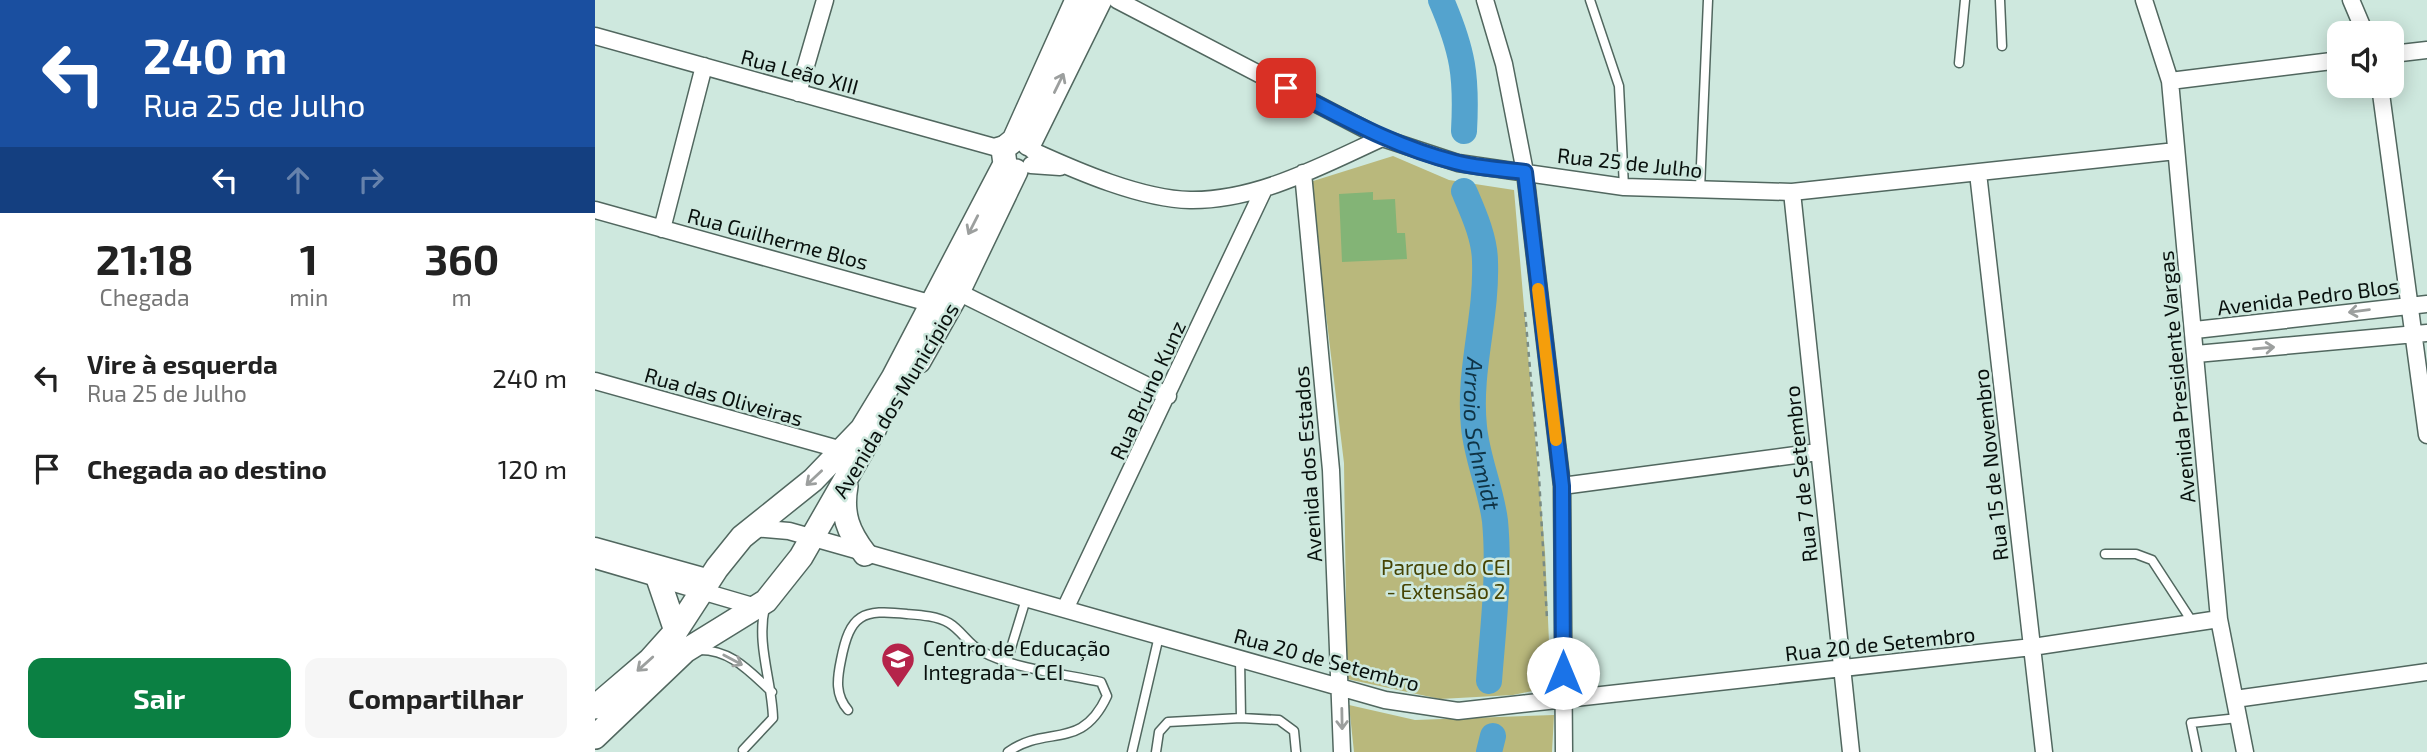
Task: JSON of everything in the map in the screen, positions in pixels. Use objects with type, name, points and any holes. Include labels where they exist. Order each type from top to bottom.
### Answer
[{"type":"main road","name":"Avenida dos Municípios","points":[[595,706],[650,660],[680,641],[761,604],[806,548],[947,301],[1015,153],[1077,0]]},
{"type":"main road","name":"Avenida dos Municípios","points":[[1015,153],[1100,0]]},
{"type":"main road","name":"Avenida dos Municípios","points":[[595,737],[680,641],[706,585],[736,544],[813,480],[862,429],[893,378],[947,301]]},
{"type":"main road","points":[[848,477],[844,498],[846,522],[851,536],[865,554]]},
{"type":"main road","points":[[646,570],[680,641]]},
{"type":"street","points":[[798,93],[825,0]]},
{"type":"street","name":"Rua 25 de Julho","points":[[1117,0],[1382,138],[1458,163],[1625,187],[1793,192],[2176,150]]},
{"type":"street","points":[[1485,0],[1504,64],[1525,172],[1562,486],[1564,752]]},
{"type":"street","name":"Avenida Presidente Vargas","points":[[2144,0],[2170,81],[2195,330],[2219,619],[2245,752]]},
{"type":"street","points":[[2351,0],[2360,21]]},
{"type":"street","name":"Rua Leão XIII","points":[[595,36],[1073,169],[1157,195],[1191,200],[1264,188],[1382,138]]},
{"type":"street","points":[[2404,53],[2427,50]]},
{"type":"street","points":[[2170,81],[2327,62]]},
{"type":"street","points":[[662,229],[704,66]]},
{"type":"street","points":[[2382,98],[2419,305],[2427,435]]},
{"type":"street","name":"Avenida dos Estados","points":[[1303,173],[1331,470],[1342,752]]},
{"type":"street","name":"Rua 15 de Novembro","points":[[1978,173],[2044,752]]},
{"type":"street","name":"Rua Bruno Kunz","points":[[1065,609],[1264,188]]},
{"type":"street","name":"Rua 7 de Setembro","points":[[1793,192],[1840,668],[1851,752]]},
{"type":"street","name":"Rua Guilherme Blos","points":[[595,210],[947,301],[1168,396]]},
{"type":"street","name":"Avenida Pedro Blos","points":[[2195,330],[2419,305]]},
{"type":"street","points":[[2196,355],[2421,334]]},
{"type":"street","name":"Rua das Oliveiras","points":[[595,381],[842,450]]},
{"type":"street","points":[[1562,486],[1818,452]]},
{"type":"street","points":[[753,528],[789,531],[806,548]]},
{"type":"street","name":"Rua 20 de Setembro","points":[[806,548],[822,552],[865,554],[1385,700],[1458,711],[2032,647],[2219,619]]},
{"type":"street","points":[[599,554],[761,604]]},
{"type":"street","points":[[646,570],[706,585]]},
{"type":"street","points":[[2235,699],[2427,672]]},
{"type":"lane","points":[[1590,0],[1619,86],[1625,187]]},
{"type":"lane","points":[[1700,191],[1708,0]]},
{"type":"lane","points":[[1959,63],[1965,0]]},
{"type":"lane","points":[[2000,0],[2002,46]]},
{"type":"lane","points":[[2105,554],[2136,554],[2152,560],[2193,623]]},
{"type":"lane","points":[[1007,660],[1026,599]]},
{"type":"lane","points":[[743,750],[773,718],[772,693],[760,624],[761,604]]},
{"type":"lane","points":[[848,710],[838,699],[838,674],[845,639],[858,618],[875,610],[946,621],[963,632],[979,650],[1007,660],[1101,682],[1107,696],[1098,716],[1082,731],[1064,738],[1020,744],[1008,752]]},
{"type":"lane","points":[[1132,752],[1159,636]]},
{"type":"lane","points":[[680,641],[739,661],[772,693]]},
{"type":"lane","points":[[1240,658],[1241,718]]},
{"type":"lane","points":[[1156,752],[1159,732],[1168,722],[1241,718],[1279,720],[1294,731],[1296,752]]},
{"type":"lane","points":[[2197,752],[2191,723],[2239,718]]},
{"type":"path","points":[[1525,311],[1538,459],[1547,620]]},
{"type":"green space","name":"Parque do CEI - Extensão 2","points":[[1393,156],[1449,180],[1514,190],[1545,552],[1551,687],[1513,695],[1440,699],[1347,679],[1344,463],[1310,182]]},
{"type":"green space","points":[[1349,705],[1415,720],[1554,715],[1552,752],[1354,752]]},
{"type":"building","points":[[1373,192],[1373,200],[1395,199],[1397,233],[1405,233],[1407,259],[1342,262],[1339,194]]},
{"type":"waterway","name":"Arroio Schmidt","points":[[1441,0],[1462,64],[1465,94],[1464,131]]},
{"type":"waterway","name":"Arroio Schmidt","points":[[1464,191],[1481,235],[1485,262],[1473,406],[1478,451],[1495,521],[1497,561],[1489,681]]},
{"type":"waterway","name":"Arroio Schmidt","points":[[1489,752],[1493,736]]},
{"type":"slow traffic","points":[[1538,289],[1556,440]]},
{"type":"place","name":"Centro de Educação Integrada - CEI","points":[[898,689]]},
{"type":"route","points":[[1286,88],[1382,138],[1426,154],[1458,163],[1525,172],[1562,486],[1563,673]]}]
